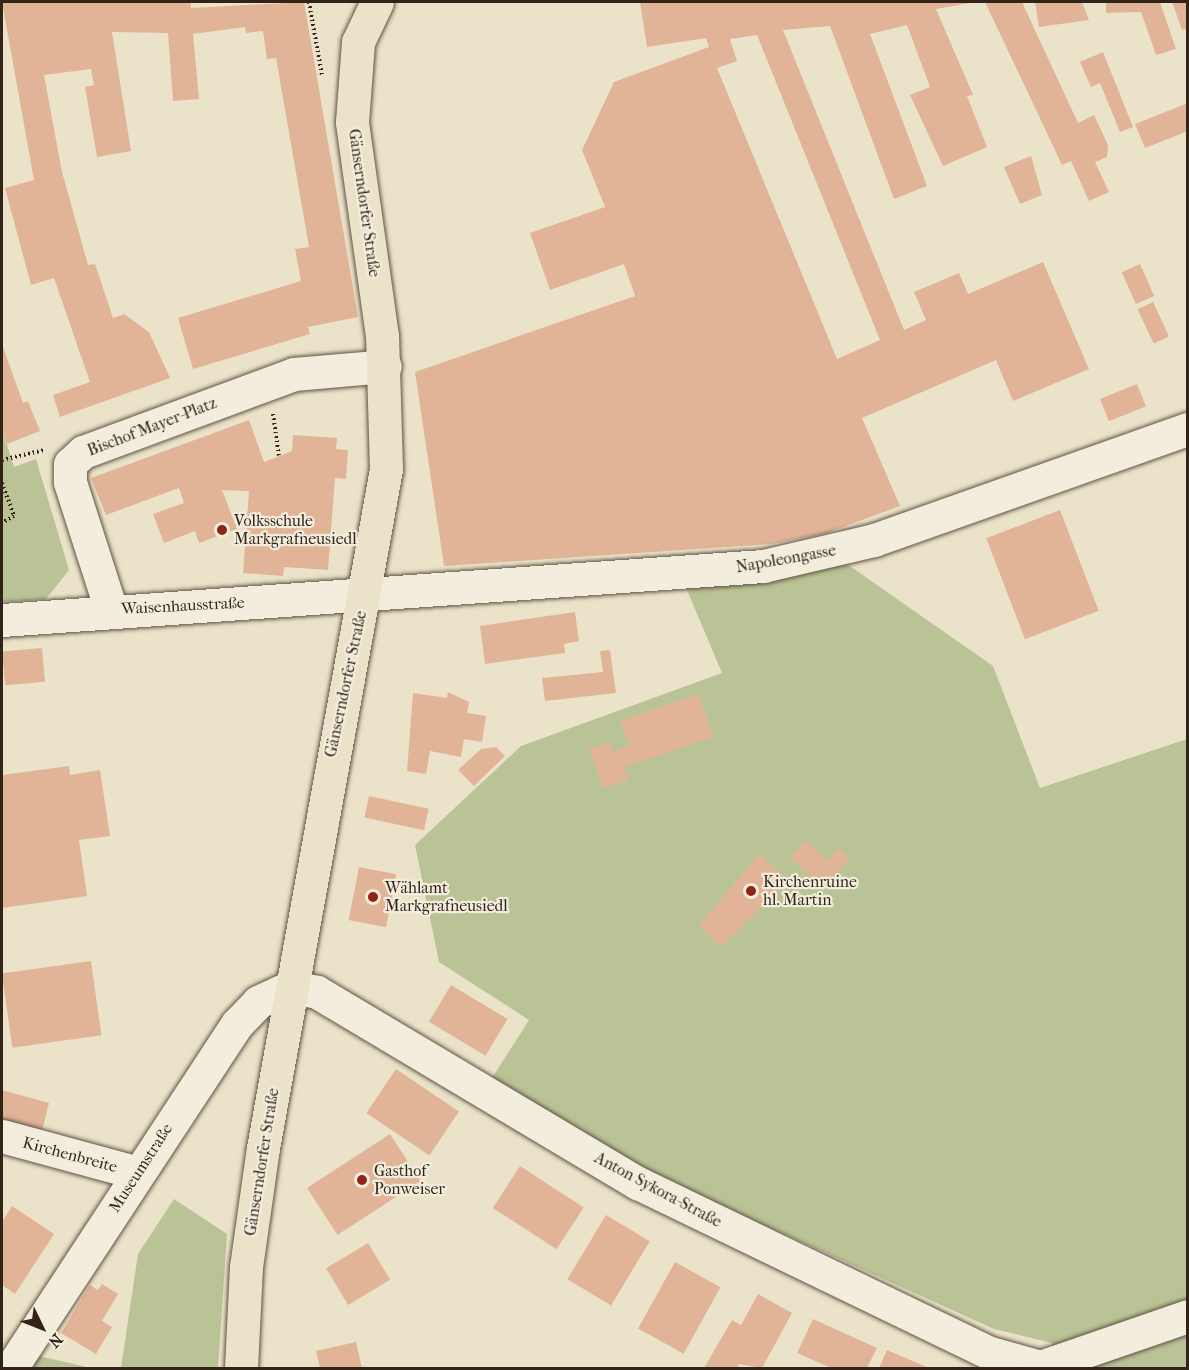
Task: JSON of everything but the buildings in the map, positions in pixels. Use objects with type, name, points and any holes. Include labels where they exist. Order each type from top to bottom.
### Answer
[{"type":"main road","name":"Gänserndorfer Straße","points":[[241,1368],[247,1257],[290,987],[345,680],[366,595],[386,469],[385,366],[352,122],[358,42],[377,2]]},
{"type":"street","name":"Bischof Mayer-Platz","points":[[111,610],[70,482],[70,464],[83,452],[268,384],[331,367],[385,366]]},
{"type":"street","name":"Napoleongasse","points":[[366,595],[763,566],[817,557],[1188,429]]},
{"type":"street","name":"Waisenhausstraße","points":[[2,620],[111,610],[366,595]]},
{"type":"street","name":"Museumstraße","points":[[10,1368],[237,1024],[258,1002],[290,987]]},
{"type":"street","name":"Anton Sykora-Straße","points":[[290,987],[317,992],[638,1183],[990,1353],[1039,1368]]},
{"type":"street","name":"Kirchenbreite","points":[[2,1136],[138,1173]]},
{"type":"street","points":[[1039,1368],[1188,1316]]},
{"type":"path","points":[[268,384],[279,456]]},
{"type":"path","points":[[2,483],[14,516],[2,523]]},
{"type":"green space","points":[[2,429],[14,467],[36,459],[69,570],[46,599],[2,602]]},
{"type":"green space","points":[[847,564],[993,666],[1040,788],[1187,739],[1187,1368],[1056,1368],[1052,1343],[994,1329],[645,1171],[492,1078],[529,1020],[439,962],[415,845],[521,746],[722,673],[684,583]]},
{"type":"green space","points":[[174,1199],[227,1234],[218,1368],[121,1368],[138,1254]]},
{"type":"green space","points":[[39,1356],[91,1368],[31,1368]]},
{"type":"place","name":"Volksschule Markgrafneusiedl","points":[[222,530]]},
{"type":"place","name":"Kirchenruine hl. Martin","points":[[751,891]]},
{"type":"place","name":"Wählamt Markgrafneusiedl","points":[[373,897]]},
{"type":"place","name":"Gasthof Ponweiser","points":[[362,1180]]}]
